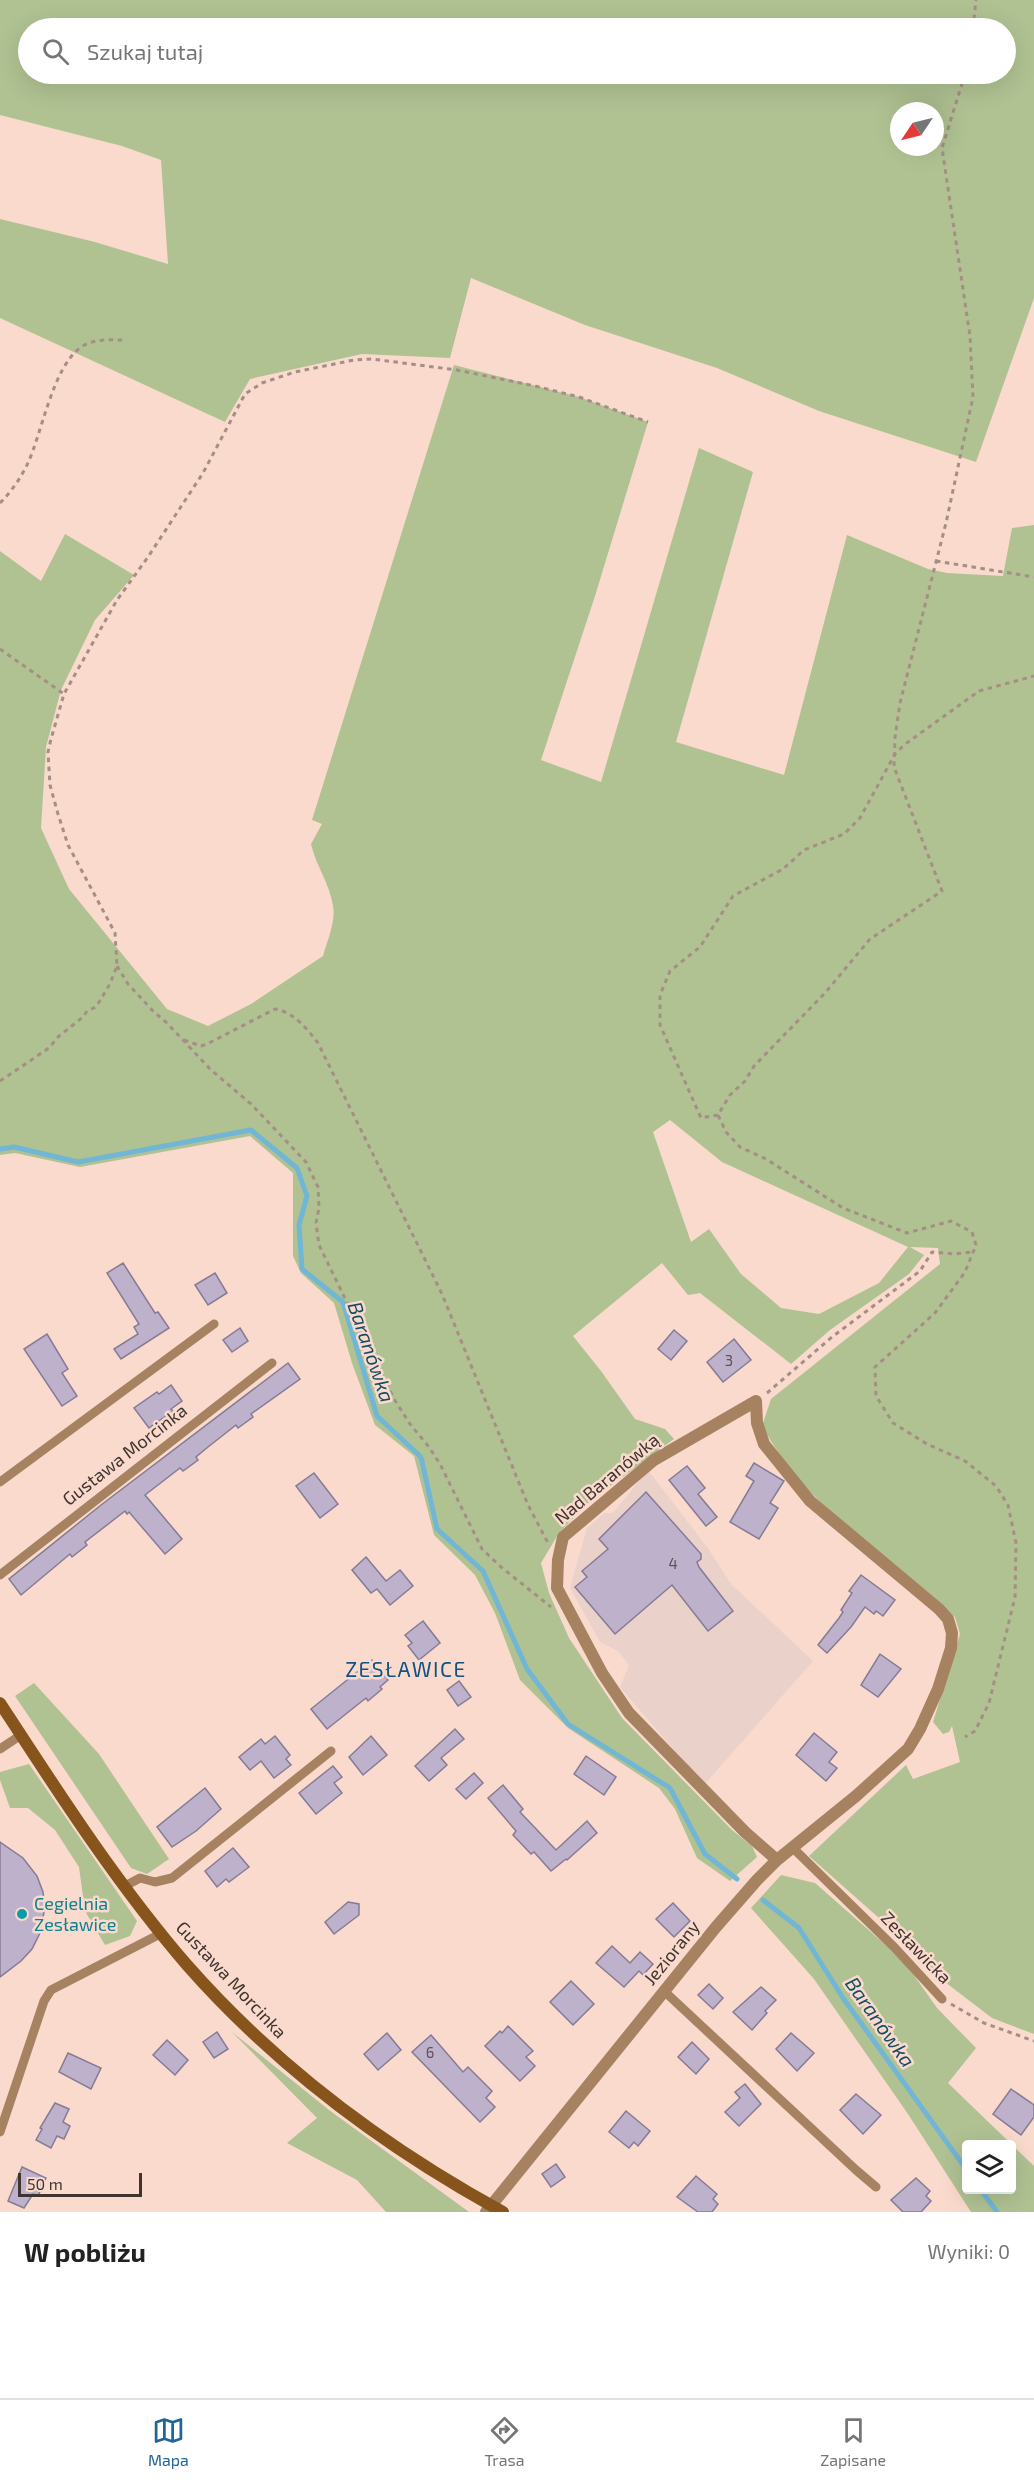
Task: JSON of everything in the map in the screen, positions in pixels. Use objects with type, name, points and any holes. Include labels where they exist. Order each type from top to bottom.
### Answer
[{"type":"street","name":"Nad Baranówką","points":[[756,1401],[654,1460],[563,1537],[558,1560],[557,1588],[602,1673],[628,1713],[745,1832],[777,1860]]},
{"type":"street","name":"Jeziorany","points":[[488,2208],[734,1906],[777,1860],[908,1749],[938,1689],[951,1648],[952,1633],[948,1619],[810,1501],[764,1444],[758,1423],[756,1401]]},
{"type":"street","name":"Gustawa Morcinka","points":[[0,1703],[125,1886],[162,1933],[227,2007],[274,2052],[352,2116],[488,2208],[503,2212]]},
{"type":"lane","points":[[0,1482],[214,1324]]},
{"type":"lane","name":"Gustawa Morcinka","points":[[0,1575],[272,1363]]},
{"type":"lane","points":[[0,1749],[21,1735]]},
{"type":"lane","points":[[125,1886],[140,1878],[155,1882],[172,1878],[331,1751]]},
{"type":"lane","name":"Zesławicka","points":[[793,1848],[895,1948],[942,1999]]},
{"type":"lane","points":[[0,2132],[44,2001],[51,1990],[162,1933]]},
{"type":"lane","points":[[664,1991],[876,2187]]},
{"type":"path","points":[[973,18],[976,0]]},
{"type":"path","points":[[962,84],[942,148],[970,336],[973,397],[966,436],[900,703],[894,754],[894,767],[942,891],[870,939],[825,993],[754,1066],[745,1081],[730,1095],[718,1115],[701,1118],[660,1025],[660,995],[670,971],[700,947],[733,896],[783,869],[804,850],[844,834],[860,818],[894,754],[979,691],[1034,676]]},
{"type":"path","points":[[0,503],[12,490],[27,465],[51,396],[69,359],[81,347],[100,339],[126,340]]},
{"type":"path","points":[[0,1081],[49,1048],[58,1036],[83,1017],[87,1011],[96,1007],[110,984],[117,966],[115,933],[68,845],[50,785],[48,752],[64,694],[117,600],[203,473],[245,394],[262,383],[295,372],[354,360],[372,359],[408,362],[535,386],[579,397],[648,422]]},
{"type":"path","points":[[936,561],[1034,577]]},
{"type":"path","points":[[0,649],[64,694]]},
{"type":"path","points":[[117,966],[128,984],[210,1069],[241,1094],[266,1119],[284,1142],[306,1162],[313,1174],[319,1198],[317,1235],[326,1260],[394,1399],[440,1464],[483,1549],[501,1567],[550,1607],[571,1615]]},
{"type":"path","points":[[182,1040],[203,1046],[275,1009],[281,1010],[304,1025],[318,1043],[442,1294],[528,1505],[558,1560]]},
{"type":"path","points":[[718,1115],[726,1132],[740,1147],[766,1159],[843,1208],[907,1233],[951,1221],[972,1232],[976,1245],[966,1272],[935,1313],[875,1367],[876,1395],[893,1423],[927,1444],[965,1461],[996,1486],[1008,1505],[1016,1543],[1016,1597],[988,1703],[975,1731],[965,1737]]},
{"type":"path","points":[[756,1401],[832,1337],[920,1272],[932,1252],[955,1254],[972,1252]]},
{"type":"path","name":"Zesławicka","points":[[942,1999],[984,2023],[1034,2041]]},
{"type":"shaded area","points":[[648,1470],[707,1547],[731,1584],[813,1661],[704,1785],[620,1687],[629,1665],[618,1651],[600,1642],[570,1588],[587,1528],[605,1513],[613,1513]]},
{"type":"green space","points":[[0,0],[1034,0],[1034,298],[976,462],[819,411],[717,368],[585,325],[471,278],[450,358],[362,354],[250,379],[225,422],[0,318],[0,219],[95,242],[168,264],[161,160],[122,146],[0,115]]},
{"type":"green space","points":[[454,365],[579,397],[648,422],[595,596],[541,760],[601,782],[699,448],[753,472],[676,742],[784,775],[847,535],[928,569],[947,573],[1003,576],[1012,528],[1034,525],[1034,2034],[992,2018],[941,1979],[914,1949],[809,1856],[906,1765],[913,1779],[960,1762],[952,1726],[949,1732],[943,1734],[933,1722],[960,1634],[955,1617],[849,1530],[824,1506],[780,1455],[762,1426],[771,1399],[940,1264],[938,1248],[910,1247],[924,1255],[909,1274],[830,1330],[791,1364],[700,1293],[688,1295],[662,1263],[573,1336],[635,1419],[665,1429],[674,1439],[589,1502],[559,1533],[541,1563],[549,1593],[569,1638],[622,1718],[732,1830],[752,1846],[757,1857],[730,1881],[697,1858],[675,1809],[659,1788],[568,1728],[520,1680],[495,1613],[475,1575],[434,1535],[414,1456],[375,1425],[352,1363],[334,1303],[301,1273],[293,1256],[293,1173],[250,1136],[80,1167],[15,1153],[0,1155],[0,551],[41,581],[65,534],[134,575],[95,620],[61,690],[46,747],[41,828],[69,889],[167,1009],[208,1026],[251,1004],[323,956],[334,912],[329,890],[311,844],[322,824],[312,820]],"holes":[[[670,1120],[722,1162],[908,1247],[879,1283],[819,1314],[781,1308],[741,1274],[709,1229],[691,1242],[653,1132]]]},
{"type":"green space","points":[[34,1683],[99,1754],[169,1859],[147,1874],[131,1868],[15,1696]]},
{"type":"green space","points":[[29,1764],[137,1921],[130,1936],[105,1945],[85,1911],[79,1867],[55,1830],[28,1808],[10,1808],[0,1780],[0,1772]]},
{"type":"green space","points":[[781,1875],[815,1883],[904,1961],[937,2008],[976,2048],[948,2083],[1007,2140],[962,2140],[962,2194],[1016,2194],[1016,2149],[1034,2166],[1034,2212],[971,2212],[908,2114],[814,1979],[751,1908]]},
{"type":"green space","points":[[232,2032],[329,2110],[469,2212],[386,2212],[357,2180],[287,2143],[317,2118]]},
{"type":"building","points":[[123,1263],[155,1313],[158,1312],[169,1328],[121,1359],[114,1349],[138,1334],[134,1327],[139,1324],[107,1273]]},
{"type":"building","points":[[215,1273],[227,1293],[208,1305],[195,1285]]},
{"type":"building","points":[[240,1328],[248,1341],[232,1352],[223,1340]]},
{"type":"building","points":[[674,1330],[687,1341],[671,1360],[658,1349]]},
{"type":"building","points":[[47,1334],[68,1369],[62,1373],[77,1396],[62,1406],[24,1349]]},
{"type":"building","points":[[734,1339],[751,1360],[723,1382],[707,1362]]},
{"type":"building","points":[[288,1363],[300,1379],[251,1414],[253,1417],[238,1428],[236,1425],[208,1447],[196,1457],[198,1460],[183,1471],[180,1468],[145,1495],[182,1539],[165,1554],[129,1512],[127,1514],[125,1511],[85,1542],[87,1545],[72,1557],[70,1554],[21,1595],[9,1579],[101,1505]]},
{"type":"building","points":[[171,1385],[182,1401],[171,1409],[173,1411],[149,1428],[134,1408]]},
{"type":"building","points":[[754,1463],[784,1481],[770,1503],[778,1508],[759,1539],[730,1522],[754,1481],[746,1476]]},
{"type":"building","points":[[687,1466],[705,1488],[698,1494],[717,1517],[706,1526],[669,1480]]},
{"type":"building","points":[[314,1473],[338,1504],[320,1518],[296,1486]]},
{"type":"building","points":[[646,1492],[701,1554],[701,1559],[697,1562],[699,1567],[733,1611],[708,1631],[672,1585],[615,1634],[575,1587],[587,1577],[582,1571],[608,1549],[599,1539]]},
{"type":"building","points":[[366,1557],[386,1581],[400,1570],[413,1586],[390,1605],[377,1589],[371,1593],[352,1570]]},
{"type":"building","points":[[861,1575],[895,1600],[883,1616],[876,1611],[874,1614],[865,1607],[851,1627],[827,1653],[818,1645],[843,1612],[841,1610],[852,1593],[849,1591]]},
{"type":"building","points":[[423,1621],[440,1643],[419,1660],[408,1646],[412,1643],[405,1635]]},
{"type":"building","points":[[880,1654],[901,1669],[878,1697],[861,1685]]},
{"type":"building","points":[[372,1660],[388,1680],[380,1687],[382,1689],[368,1701],[366,1698],[327,1729],[311,1709]]},
{"type":"building","points":[[459,1681],[471,1697],[458,1706],[447,1690]]},
{"type":"building","points":[[455,1729],[464,1739],[441,1758],[447,1765],[429,1781],[415,1766]]},
{"type":"building","points":[[814,1733],[837,1752],[829,1762],[837,1768],[826,1781],[796,1755]]},
{"type":"building","points":[[275,1736],[290,1755],[286,1759],[291,1765],[274,1778],[261,1761],[250,1770],[239,1757],[261,1739],[265,1744]]},
{"type":"building","points":[[371,1736],[387,1755],[363,1775],[349,1757]]},
{"type":"building","points":[[586,1756],[616,1777],[604,1795],[574,1774]]},
{"type":"building","points":[[333,1766],[342,1777],[334,1783],[342,1793],[316,1814],[299,1793]]},
{"type":"building","points":[[474,1773],[483,1783],[466,1799],[456,1789]]},
{"type":"building","points":[[503,1785],[523,1809],[520,1812],[556,1850],[587,1821],[597,1833],[551,1871],[534,1852],[531,1854],[513,1835],[516,1831],[488,1798]]},
{"type":"building","points":[[205,1788],[221,1809],[196,1831],[172,1847],[157,1827]]},
{"type":"building","name":"Cegielnia Zesławice","points":[[0,1842],[23,1858],[37,1876],[43,1892],[45,1907],[40,1933],[32,1949],[0,1977]]},
{"type":"building","points":[[233,1848],[249,1867],[229,1882],[226,1879],[217,1887],[205,1871]]},
{"type":"building","points":[[348,1902],[359,1904],[359,1915],[334,1934],[325,1922]]},
{"type":"building","points":[[673,1903],[690,1921],[674,1937],[656,1919]]},
{"type":"building","points":[[612,1946],[630,1963],[640,1952],[653,1964],[643,1975],[639,1971],[624,1987],[596,1963]]},
{"type":"building","points":[[571,1981],[594,2004],[573,2025],[550,2002]]},
{"type":"building","points":[[709,1984],[723,1998],[713,2009],[698,1995]]},
{"type":"building","points":[[761,1987],[776,2000],[752,2030],[733,2012]]},
{"type":"building","points":[[508,2026],[533,2051],[526,2057],[535,2066],[520,2081],[485,2046]]},
{"type":"building","points":[[217,2032],[228,2049],[214,2058],[203,2042]]},
{"type":"building","points":[[387,2033],[401,2050],[378,2070],[364,2054]]},
{"type":"building","points":[[791,2033],[814,2053],[797,2071],[776,2049]]},
{"type":"building","points":[[431,2035],[463,2072],[468,2067],[492,2091],[486,2098],[495,2107],[480,2122],[412,2052]]},
{"type":"building","points":[[167,2040],[188,2060],[175,2075],[153,2055]]},
{"type":"building","points":[[692,2042],[709,2059],[696,2074],[678,2057]]},
{"type":"building","points":[[68,2053],[101,2068],[91,2089],[59,2072]]},
{"type":"building","points":[[745,2084],[761,2104],[739,2126],[725,2112],[740,2098],[735,2092]]},
{"type":"building","points":[[1011,2089],[1034,2105],[1034,2117],[1021,2135],[993,2114]]},
{"type":"building","points":[[856,2094],[881,2115],[863,2134],[840,2110]]},
{"type":"building","points":[[55,2103],[69,2109],[63,2122],[70,2126],[64,2139],[57,2136],[51,2148],[36,2140],[42,2129],[40,2128]]},
{"type":"building","points":[[626,2111],[650,2131],[638,2146],[634,2142],[629,2148],[609,2132]]},
{"type":"building","points":[[556,2164],[565,2177],[551,2187],[542,2174]]},
{"type":"building","points":[[22,2167],[46,2178],[38,2196],[33,2194],[24,2208],[8,2201]]},
{"type":"building","points":[[696,2176],[717,2194],[713,2199],[718,2204],[712,2212],[698,2212],[677,2197]]},
{"type":"building","points":[[916,2178],[930,2191],[926,2196],[931,2201],[921,2212],[903,2212],[891,2200]]},
{"type":"waterway","name":"Baranówka","points":[[0,1149],[14,1147],[78,1162],[251,1130],[297,1168],[307,1196],[299,1225],[302,1269],[343,1302],[377,1416],[421,1457],[437,1529],[483,1571],[527,1669],[568,1724],[670,1788],[705,1854],[737,1879]]},
{"type":"waterway","name":"Baranówka","points":[[763,1900],[799,1928],[843,1998],[962,2163]]},
{"type":"waterway","name":"Baranówka","points":[[984,2194],[997,2212]]},
{"type":"place","name":"Cegielnia Zesławice","points":[[22,1914]]},
{"type":"district","name":"ZESŁAWICE","points":[[406,1670]]}]
